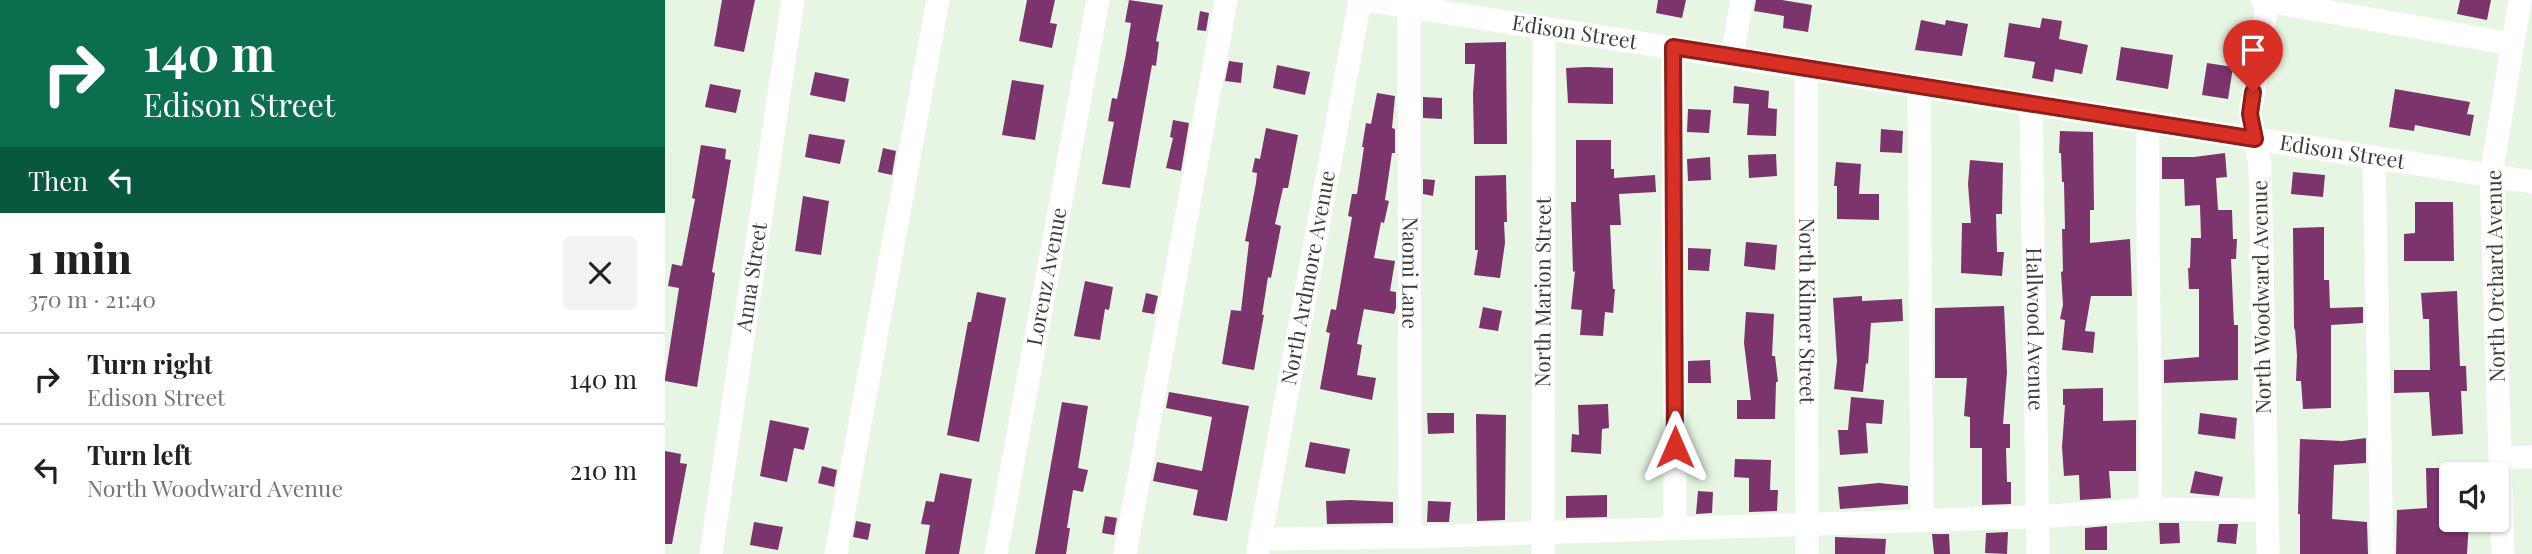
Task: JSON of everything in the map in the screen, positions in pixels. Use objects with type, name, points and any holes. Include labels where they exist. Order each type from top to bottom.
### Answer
[{"type":"street","name":"Anna Street","points":[[711,554],[793,0]]},
{"type":"street","points":[[836,554],[938,0]]},
{"type":"street","name":"Lorenz Avenue","points":[[996,554],[1098,0]]},
{"type":"street","points":[[1125,554],[1226,0]]},
{"type":"street","name":"Edison Street","points":[[1362,0],[2532,182]]},
{"type":"street","name":"North Ardmore Avenue","points":[[1259,547],[1362,0]]},
{"type":"street","points":[[1732,56],[1742,0]]},
{"type":"street","points":[[2266,0],[2512,44]]},
{"type":"street","name":"North Woodward Avenue","points":[[2266,0],[2250,114],[2260,165],[2268,554]]},
{"type":"street","name":"North Orchard Avenue","points":[[2503,554],[2491,176],[2520,0]]},
{"type":"street","name":"Naomi Lane","points":[[1409,7],[1410,537]]},
{"type":"street","name":"North Marion Street","points":[[1543,543],[1544,28]]},
{"type":"street","points":[[1673,47],[1675,527]]},
{"type":"street","name":"North Kilmer Street","points":[[1806,68],[1807,554]]},
{"type":"street","points":[[1919,85],[1922,519]]},
{"type":"street","name":"Hallwood Avenue","points":[[2031,103],[2038,554]]},
{"type":"street","points":[[2148,122],[2146,226],[2150,509]]},
{"type":"street","points":[[2374,157],[2382,554]]},
{"type":"street","points":[[2501,458],[2532,457]]},
{"type":"street","points":[[1259,547],[1410,537],[1543,543],[1675,527],[2037,517],[2150,509],[2266,510]]},
{"type":"building","points":[[722,0],[755,0],[744,52],[714,46]]},
{"type":"building","points":[[1027,0],[1055,0],[1050,23],[1057,24],[1052,48],[1019,41]]},
{"type":"building","points":[[1129,0],[1163,5],[1156,41],[1159,42],[1156,66],[1152,65],[1130,188],[1102,184],[1114,122],[1108,121],[1112,98],[1117,99],[1131,23],[1125,22]]},
{"type":"building","points":[[1658,0],[1686,0],[1682,18],[1656,13]]},
{"type":"building","points":[[1756,0],[1782,0],[1812,5],[1808,32],[1783,28],[1784,16],[1754,11]]},
{"type":"building","points":[[2460,0],[2491,0],[2487,20],[2457,14]]},
{"type":"building","points":[[1200,11],[1209,13],[1206,31],[1197,30]]},
{"type":"building","points":[[2042,18],[2062,21],[2059,39],[2088,45],[2082,74],[2055,69],[2053,82],[2032,78],[2035,62],[2004,57],[2009,23],[2040,28]]},
{"type":"building","points":[[1921,20],[1945,25],[1946,20],[1968,24],[1962,56],[1915,50]]},
{"type":"building","points":[[1506,42],[1507,144],[1474,144],[1475,64],[1465,64],[1465,43]]},
{"type":"building","points":[[2121,47],[2173,55],[2168,89],[2116,80]]},
{"type":"building","points":[[1229,61],[1243,63],[1241,83],[1225,81]]},
{"type":"building","points":[[2207,63],[2233,67],[2228,99],[2202,95]]},
{"type":"building","points":[[1277,65],[1310,72],[1305,95],[1273,88]]},
{"type":"building","points":[[1566,68],[1613,68],[1613,104],[1568,103]]},
{"type":"building","points":[[815,72],[849,79],[845,102],[810,95]]},
{"type":"building","points":[[1012,80],[1044,85],[1035,140],[1002,135]]},
{"type":"building","points":[[710,84],[741,90],[736,113],[705,107]]},
{"type":"building","points":[[1734,86],[1769,91],[1768,108],[1777,109],[1776,136],[1747,135],[1749,104],[1733,103]]},
{"type":"building","points":[[2395,89],[2470,102],[2467,114],[2474,115],[2470,136],[2415,125],[2414,131],[2389,127]]},
{"type":"building","points":[[1377,93],[1395,96],[1392,128],[1395,129],[1395,153],[1392,153],[1385,200],[1389,201],[1384,223],[1381,222],[1374,258],[1395,261],[1390,291],[1396,292],[1396,308],[1394,314],[1364,309],[1357,344],[1362,345],[1357,375],[1376,378],[1372,400],[1320,389],[1330,333],[1326,332],[1331,309],[1336,310],[1352,217],[1348,216],[1352,194],[1357,194],[1366,123],[1371,124]]},
{"type":"building","points":[[1423,97],[1442,98],[1442,119],[1423,118]]},
{"type":"building","points":[[1688,109],[1711,110],[1709,133],[1687,132]]},
{"type":"building","points":[[1173,120],[1189,123],[1181,171],[1166,168],[1173,138],[1170,137]]},
{"type":"building","points":[[1266,128],[1298,135],[1288,188],[1283,188],[1275,224],[1281,226],[1271,278],[1268,277],[1254,370],[1222,364],[1231,310],[1241,311],[1249,242],[1245,241],[1257,173],[1252,172],[1255,158],[1260,159]]},
{"type":"building","points":[[1881,129],[1903,131],[1902,153],[1880,152]]},
{"type":"building","points":[[2060,131],[2093,132],[2094,210],[2090,210],[2090,243],[2130,239],[2132,296],[2091,296],[2085,331],[2095,332],[2093,353],[2062,350],[2065,320],[2060,319],[2063,305],[2062,229],[2065,229],[2064,182],[2059,153]]},
{"type":"building","points":[[809,134],[845,140],[840,164],[805,157]]},
{"type":"building","points":[[1576,140],[1611,140],[1611,169],[1614,169],[1614,178],[1655,175],[1656,192],[1619,194],[1621,225],[1610,225],[1615,289],[1613,313],[1605,312],[1603,336],[1580,335],[1582,310],[1571,309],[1575,271],[1573,272],[1571,202],[1576,202]]},
{"type":"building","points":[[701,145],[726,149],[725,159],[731,160],[712,272],[715,273],[697,387],[665,381],[665,378],[679,288],[668,286],[672,264],[682,266],[695,199],[692,198]]},
{"type":"building","points":[[883,148],[896,151],[892,175],[878,172]]},
{"type":"building","points":[[2225,153],[2227,177],[2216,178],[2218,210],[2232,210],[2233,239],[2237,239],[2236,259],[2231,259],[2234,325],[2238,325],[2238,380],[2164,383],[2164,360],[2199,357],[2199,289],[2189,289],[2188,268],[2191,238],[2201,238],[2200,205],[2185,206],[2184,179],[2162,179],[2162,157]]},
{"type":"building","points":[[1776,154],[1777,176],[1749,178],[1748,155]]},
{"type":"building","points":[[1710,157],[1711,180],[1688,181],[1687,159]]},
{"type":"building","points":[[1970,160],[2003,163],[2002,214],[1996,214],[1997,252],[2004,252],[2002,276],[1961,273],[1962,223],[1971,223],[1968,184]]},
{"type":"building","points":[[1836,162],[1861,164],[1859,194],[1879,194],[1879,220],[1837,219],[1837,186],[1834,186]]},
{"type":"building","points":[[2293,172],[2325,175],[2323,197],[2291,194]]},
{"type":"building","points":[[1506,175],[1507,222],[1504,222],[1505,243],[1500,278],[1474,275],[1478,250],[1475,250],[1475,176]]},
{"type":"building","points":[[1423,179],[1435,180],[1433,196],[1423,194]]},
{"type":"building","points":[[803,196],[829,201],[821,255],[795,251]]},
{"type":"building","points":[[2415,202],[2453,202],[2454,261],[2404,261],[2404,234],[2415,233]]},
{"type":"building","points":[[2324,227],[2324,280],[2329,280],[2330,308],[2363,307],[2363,323],[2331,325],[2331,408],[2303,409],[2301,381],[2296,381],[2293,228]]},
{"type":"building","points":[[1746,242],[1777,245],[1775,270],[1744,266]]},
{"type":"building","points":[[1688,248],[1711,249],[1709,271],[1688,270]]},
{"type":"building","points":[[1085,281],[1113,287],[1109,310],[1105,309],[1100,340],[1074,336]]},
{"type":"building","points":[[2457,291],[2460,366],[2466,366],[2467,391],[2461,391],[2463,434],[2432,436],[2429,392],[2394,393],[2394,370],[2430,370],[2429,319],[2423,319],[2421,293]]},
{"type":"building","points":[[977,292],[1006,298],[979,442],[947,435],[968,322],[971,322]]},
{"type":"building","points":[[1146,293],[1158,296],[1154,314],[1142,312]]},
{"type":"building","points":[[1862,296],[1862,301],[1902,299],[1903,321],[1871,323],[1863,392],[1834,389],[1837,361],[1833,298]]},
{"type":"building","points":[[2004,306],[2007,372],[2003,424],[2010,424],[2010,448],[2006,448],[2011,504],[1982,505],[1982,448],[1970,448],[1970,417],[1964,416],[1967,378],[1935,378],[1935,308]]},
{"type":"building","points":[[1483,307],[1502,311],[1498,331],[1479,328]]},
{"type":"building","points":[[1746,312],[1774,314],[1772,356],[1775,356],[1778,382],[1775,419],[1737,419],[1737,400],[1751,400],[1744,343]]},
{"type":"building","points":[[1710,360],[1711,383],[1688,383],[1688,361]]},
{"type":"building","points":[[2103,388],[2103,421],[2136,420],[2136,471],[2109,471],[2111,498],[2080,500],[2079,475],[2064,476],[2063,389]]},
{"type":"building","points":[[1169,392],[1249,406],[1227,521],[1193,515],[1198,490],[1153,481],[1157,462],[1202,471],[1212,417],[1166,408]]},
{"type":"building","points":[[1851,397],[1884,400],[1882,424],[1866,423],[1868,453],[1840,455],[1838,430],[1848,430]]},
{"type":"building","points":[[1062,402],[1088,406],[1078,468],[1088,470],[1083,492],[1073,490],[1066,554],[1035,554]]},
{"type":"building","points":[[1608,404],[1609,428],[1602,429],[1601,454],[1571,452],[1572,434],[1579,435],[1578,405]]},
{"type":"building","points":[[1427,413],[1454,413],[1454,433],[1428,434]]},
{"type":"building","points":[[2200,413],[2237,418],[2235,439],[2198,434]]},
{"type":"building","points":[[1476,414],[1506,415],[1505,520],[1477,521]]},
{"type":"building","points":[[770,420],[809,428],[804,450],[794,448],[787,482],[760,476]]},
{"type":"building","points":[[2366,438],[2366,463],[2334,465],[2332,519],[2367,522],[2368,554],[2300,554],[2300,439],[2342,441]]},
{"type":"building","points":[[1310,442],[1350,449],[1345,474],[1305,467]]},
{"type":"building","points":[[665,451],[681,454],[680,463],[687,464],[672,544],[665,544]]},
{"type":"building","points":[[1735,459],[1771,460],[1770,490],[1778,490],[1777,511],[1749,512],[1749,478],[1734,477]]},
{"type":"building","points":[[822,466],[837,470],[834,487],[818,483]]},
{"type":"building","points":[[2426,468],[2439,468],[2439,532],[2468,532],[2467,554],[2396,554],[2397,510],[2427,508]]},
{"type":"building","points":[[2195,471],[2223,477],[2219,496],[2190,493]]},
{"type":"building","points":[[940,473],[972,479],[959,554],[925,554],[930,525],[921,524],[926,501],[934,502]]},
{"type":"building","points":[[1879,483],[1908,486],[1908,504],[1840,509],[1838,487]]},
{"type":"building","points":[[1698,491],[1713,492],[1712,513],[1696,514]]},
{"type":"building","points":[[1607,495],[1607,517],[1566,518],[1566,496]]},
{"type":"building","points":[[1326,501],[1393,502],[1393,523],[1327,524]]},
{"type":"building","points":[[1428,501],[1451,502],[1449,522],[1427,522]]},
{"type":"building","points":[[1105,516],[1117,518],[1114,535],[1102,533]]},
{"type":"building","points":[[856,521],[871,524],[868,540],[853,537]]},
{"type":"building","points":[[754,522],[783,527],[778,550],[750,545]]},
{"type":"building","points":[[2159,523],[2179,523],[2180,543],[2160,544]]},
{"type":"building","points":[[2219,524],[2238,524],[2236,544],[2217,542]]},
{"type":"building","points":[[2107,526],[2107,550],[2085,550],[2085,528]]},
{"type":"building","points":[[2008,532],[2007,554],[1985,553],[1986,533]]},
{"type":"building","points":[[1932,534],[1949,534],[1950,554],[1934,554]]},
{"type":"building","points":[[1835,537],[1886,539],[1885,554],[1835,554]]},
{"type":"route","points":[[1675,447],[1673,47],[2255,139],[2250,114],[2253,92]]}]
